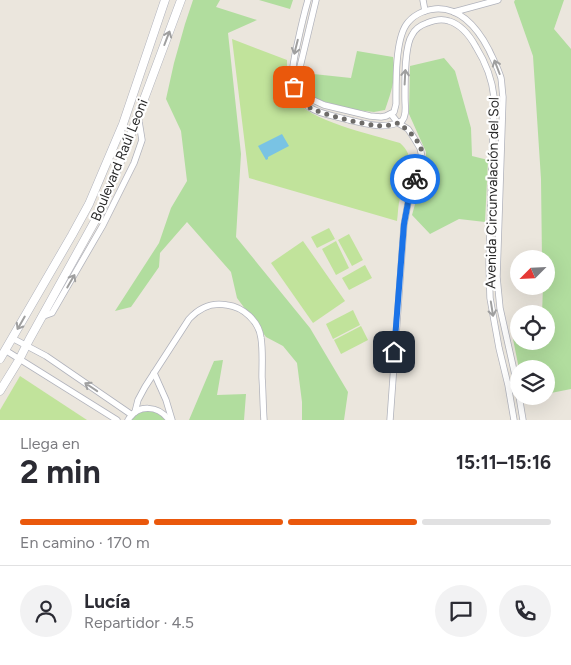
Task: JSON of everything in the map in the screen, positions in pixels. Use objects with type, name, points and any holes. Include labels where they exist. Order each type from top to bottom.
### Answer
[{"type":"main road","name":"Boulevard Raúl Leoni","points":[[0,359],[89,204],[123,124],[165,0]]},
{"type":"main road","name":"Boulevard Raúl Leoni","points":[[0,391],[101,210],[180,0]]},
{"type":"street","points":[[308,0],[292,66],[292,81],[296,95],[306,106],[322,113],[374,125],[386,126],[398,123]]},
{"type":"street","points":[[316,0],[300,67],[300,80],[304,91],[311,99],[324,105],[376,117],[391,114],[395,108],[398,50],[402,33],[410,20],[426,11],[439,9],[454,12],[498,0]]},
{"type":"street","points":[[422,0],[426,11]]},
{"type":"street","name":"Avenida Circunvalación del Sol","points":[[454,12],[476,28],[493,58],[501,78],[503,97],[497,276],[498,298],[512,360]]},
{"type":"street","name":"Avenida Circunvalación del Sol","points":[[398,123],[406,114],[407,48],[412,34],[419,27],[435,20],[446,20],[458,25],[469,35],[479,52],[489,73],[493,88],[490,298],[514,420]]},
{"type":"street","points":[[390,420],[404,224],[410,192],[422,157],[420,148],[408,129],[398,123],[391,114]]},
{"type":"street","points":[[42,317],[52,314],[103,225],[134,163],[142,140],[138,115]]},
{"type":"street","points":[[132,416],[138,400],[189,319],[196,312],[209,305],[222,304],[236,306],[248,314],[261,336],[264,420]]},
{"type":"street","points":[[12,338],[46,356],[132,416]]},
{"type":"street","points":[[5,350],[117,420]]},
{"type":"street","points":[[154,373],[166,400],[170,420]]},
{"type":"street","name":"Avenida Circunvalación del Sol","points":[[521,405],[523,420]]},
{"type":"street","points":[[132,416],[143,408],[152,408],[161,412],[170,420]]},
{"type":"green space","points":[[193,0],[220,0],[216,7],[257,20],[228,33],[241,154],[236,237],[310,328],[348,392],[344,420],[302,420],[302,402],[297,363],[283,346],[266,337],[237,298],[231,272],[187,222],[160,253],[159,267],[131,307],[115,311],[159,243],[171,208],[187,181],[181,131],[166,99],[174,63]]},
{"type":"green space","points":[[259,0],[293,0],[290,9]]},
{"type":"green space","points":[[515,0],[564,0],[554,29],[571,49],[571,389],[555,392],[555,360],[517,360],[515,350],[555,350],[555,305],[542,305],[543,295],[555,295],[555,250],[542,250],[541,179],[533,56],[514,2]]},
{"type":"green space","points":[[232,39],[287,60],[287,79],[291,93],[301,106],[312,113],[342,126],[400,143],[405,148],[410,158],[410,170],[400,198],[397,221],[249,178]]},
{"type":"green space","points":[[357,51],[393,57],[393,84],[385,110],[374,112],[356,110],[314,99],[306,89],[304,73],[351,78]]},
{"type":"green space","points":[[444,58],[455,71],[471,128],[472,156],[488,160],[485,222],[459,219],[430,234],[412,215],[426,165],[426,152],[409,114],[410,66]]},
{"type":"green space","points":[[329,228],[335,239],[317,248],[311,237]]},
{"type":"green space","points":[[349,234],[363,260],[352,266],[338,240]]},
{"type":"green space","points":[[303,241],[345,301],[313,323],[271,263]]},
{"type":"green space","points":[[336,241],[349,268],[336,275],[322,249]]},
{"type":"green space","points":[[365,265],[372,278],[349,290],[342,278]]},
{"type":"green space","points":[[353,310],[360,325],[333,339],[326,324]]},
{"type":"green space","points":[[361,326],[368,340],[341,354],[334,340]]},
{"type":"green space","points":[[223,360],[217,395],[246,394],[244,420],[189,420],[214,361]]},
{"type":"green space","points":[[20,376],[87,420],[0,420],[0,410]]},
{"type":"green space","points":[[152,408],[169,420],[128,420],[132,415]]},
{"type":"water","points":[[282,134],[289,146],[268,157],[266,160],[258,146]]},
{"type":"way so far","points":[[294,87],[296,95],[306,106],[322,113],[374,125],[386,126],[398,123],[408,129],[417,142],[422,157],[415,179]]},
{"type":"route","points":[[394,352],[404,224],[406,208],[415,179]]}]
